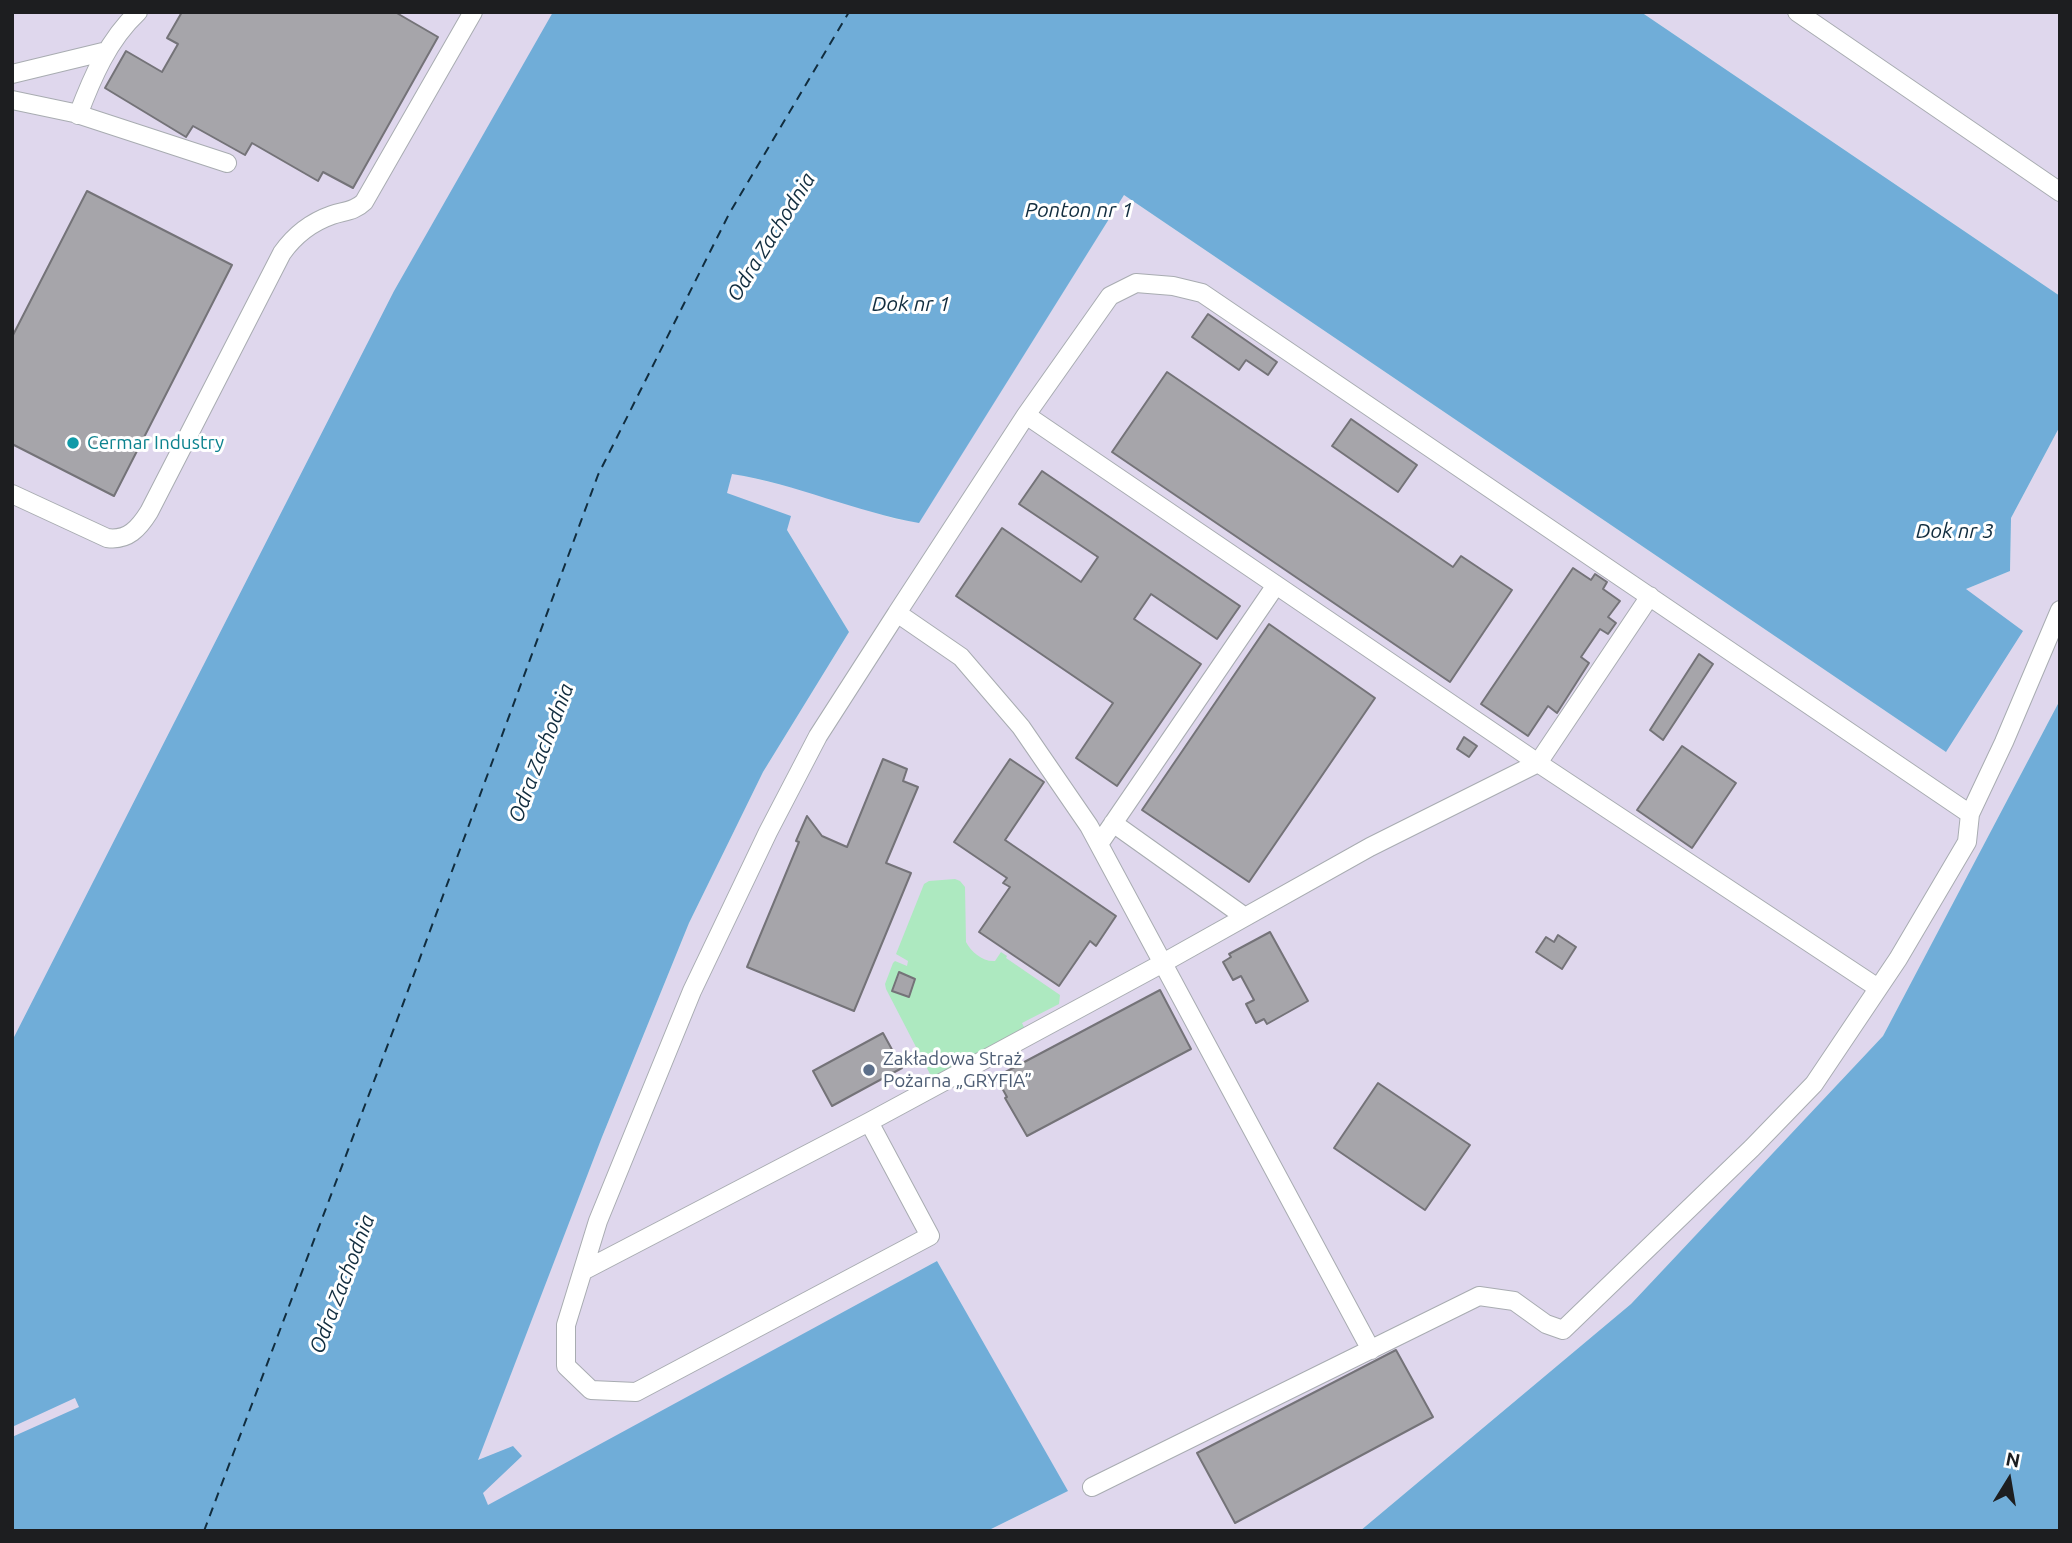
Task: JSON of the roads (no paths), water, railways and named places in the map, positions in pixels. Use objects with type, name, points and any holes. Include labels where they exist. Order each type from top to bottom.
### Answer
[{"type":"lane","points":[[78,115],[107,51],[138,12]]},
{"type":"lane","points":[[12,494],[107,538],[122,539],[136,529],[149,512],[282,253],[293,240],[317,222],[357,208],[364,202],[473,12]]},
{"type":"lane","points":[[1797,12],[2060,192]]},
{"type":"lane","points":[[12,74],[107,51]]},
{"type":"lane","points":[[12,100],[78,115],[227,163]]},
{"type":"lane","points":[[869,1122],[930,1237],[636,1392],[591,1390],[566,1366],[566,1325],[598,1221],[692,991],[768,831],[818,736],[1026,415],[1110,296],[1136,283],[1173,286],[1202,293],[1970,814]]},
{"type":"lane","points":[[1026,415],[1538,763],[1878,988]]},
{"type":"lane","points":[[1099,845],[1276,585]]},
{"type":"lane","points":[[583,1270],[869,1122],[1370,847],[1538,763],[1650,596]]},
{"type":"lane","points":[[1092,1487],[1479,1296],[1514,1301],[1546,1324],[1563,1330],[1752,1148],[1814,1084],[1898,959],[1967,842],[1970,814],[2060,610]]},
{"type":"lane","points":[[897,612],[961,657],[1021,727],[1089,827],[1371,1350]]},
{"type":"lane","points":[[1113,823],[1245,918]]},
{"type":"water","points":[[553,12],[1641,12],[2060,296],[2060,426],[2011,518],[2010,571],[1966,589],[2023,631],[1946,752],[1124,195],[919,523],[779,484],[732,474],[727,493],[791,516],[787,530],[849,632],[763,772],[689,923],[602,1137],[478,1460],[513,1446],[522,1456],[483,1493],[488,1505],[937,1261],[1068,1491],[987,1531],[12,1531],[12,1437],[79,1407],[75,1398],[12,1427],[12,1041],[394,291]]},
{"type":"water","points":[[2060,700],[2060,1531],[1360,1531],[1631,1304],[1883,1036]]},
{"type":"place","name":"Cermar Industry","points":[[73,443]]},
{"type":"place","name":"Zakładowa Straż Pożarna „GRYFIA”","points":[[869,1070]]},
{"type":"water label","name":"Ponton nr 1","points":[[1079,210]]},
{"type":"water label","name":"Odra Zachodnia","points":[[771,237]]},
{"type":"water label","name":"Dok nr 1","points":[[911,304]]},
{"type":"water label","name":"Dok nr 3","points":[[1955,531]]},
{"type":"water label","name":"Odra Zachodnia","points":[[541,753]]},
{"type":"water label","name":"Odra Zachodnia","points":[[342,1284]]}]
